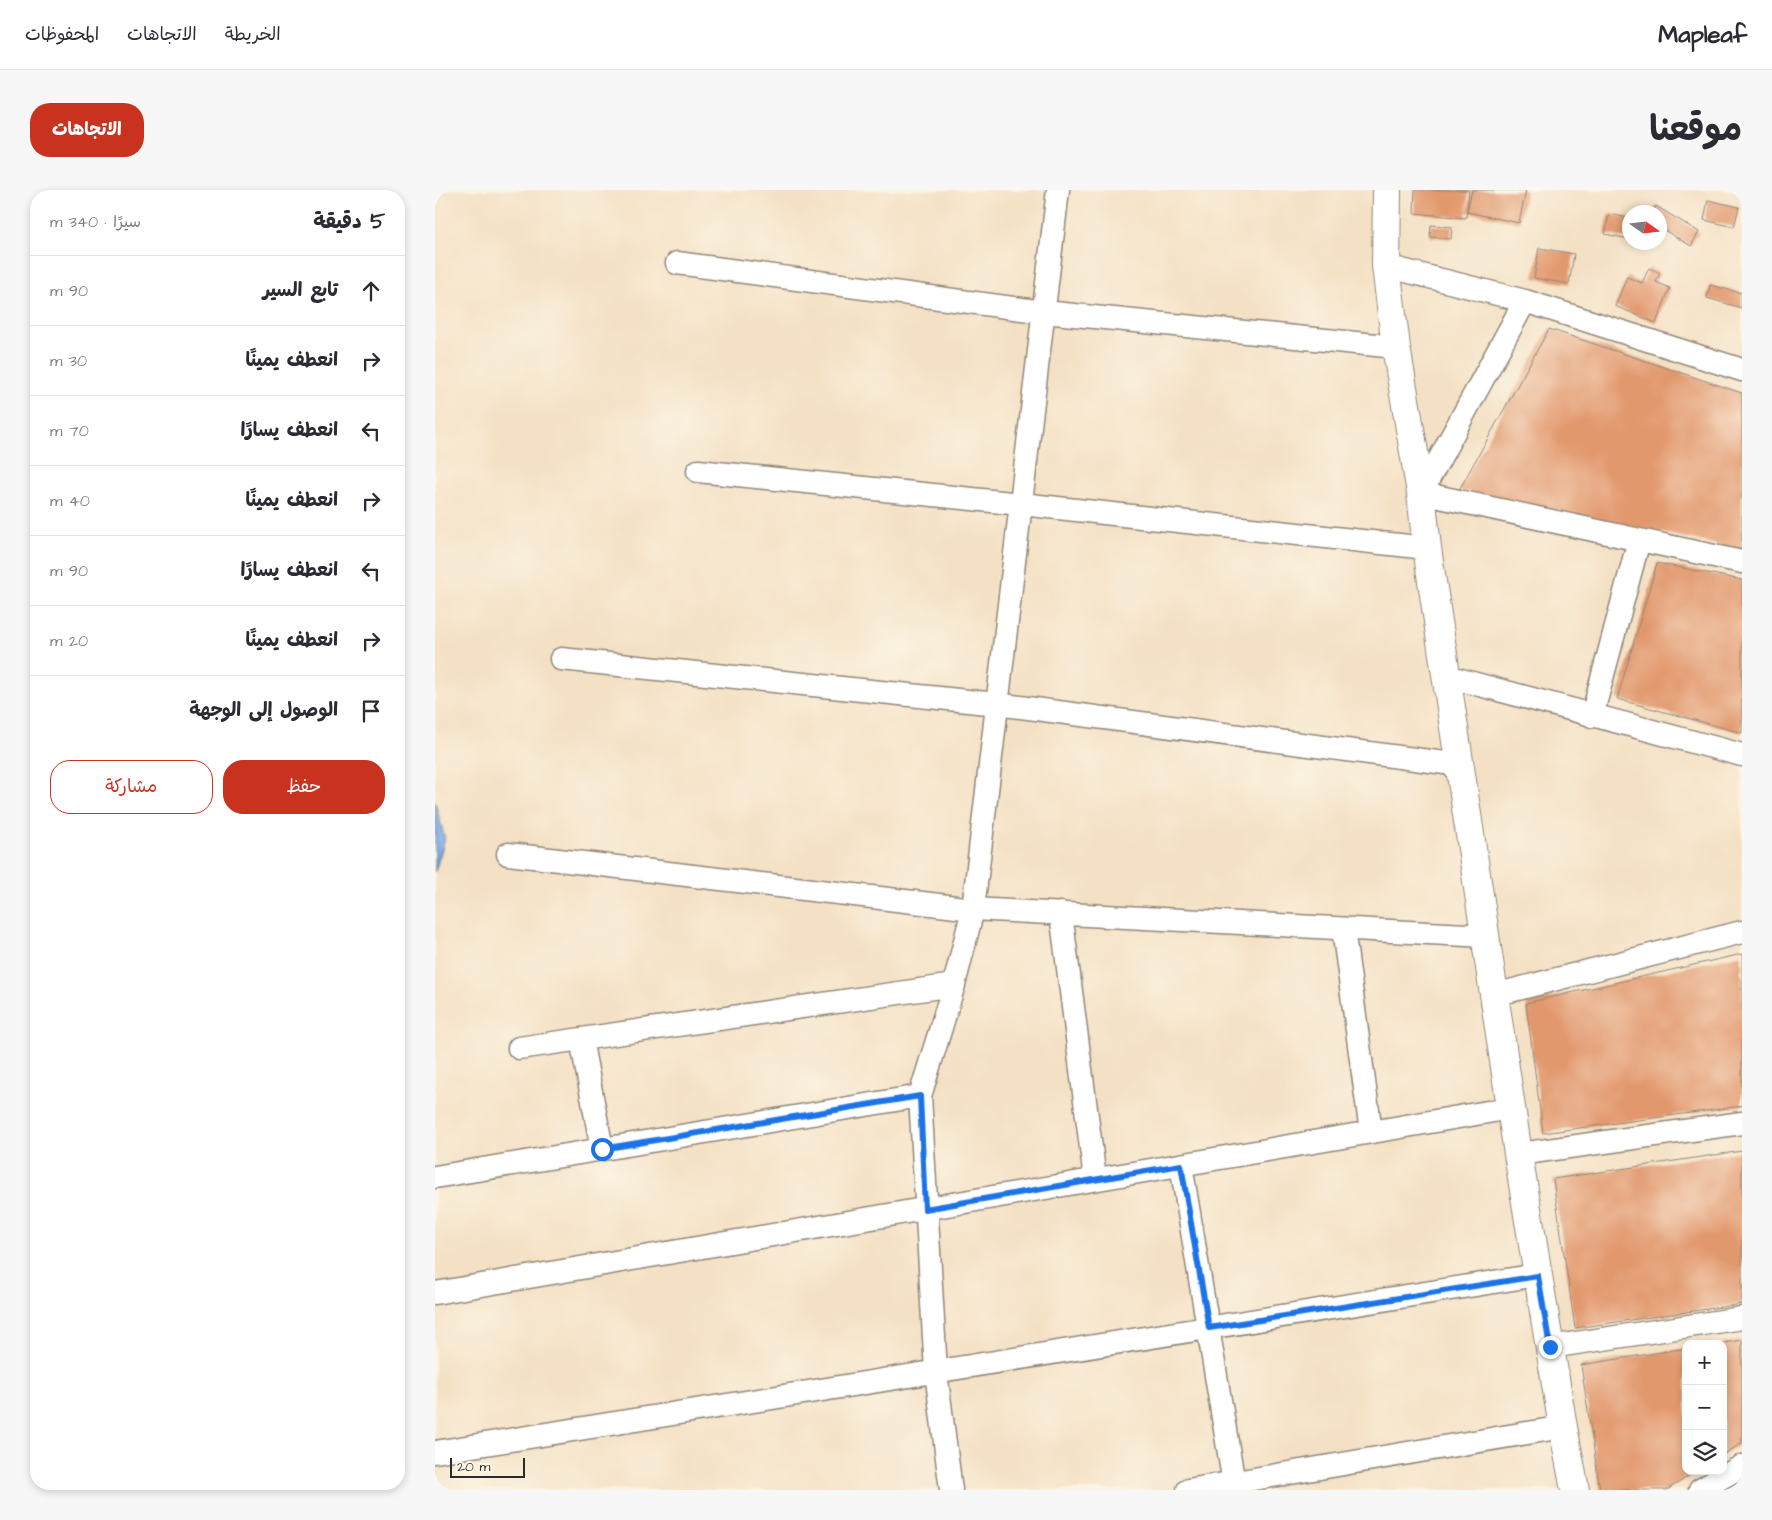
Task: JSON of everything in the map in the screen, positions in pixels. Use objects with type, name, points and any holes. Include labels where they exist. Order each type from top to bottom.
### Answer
[{"type":"street","points":[[951,1490],[936,1372],[925,1209],[920,1096],[973,909],[1058,190]]},
{"type":"street","points":[[1387,190],[1386,266],[1396,347],[1421,494],[1427,548],[1518,1154],[1575,1490]]},
{"type":"street","points":[[677,263],[1044,312],[1396,347]]},
{"type":"street","points":[[1386,266],[1525,301],[1742,370]]},
{"type":"street","points":[[1421,494],[1525,301]]},
{"type":"street","points":[[698,471],[1427,548]]},
{"type":"street","points":[[1421,494],[1742,562]]},
{"type":"street","points":[[1592,716],[1639,540]]},
{"type":"street","points":[[561,659],[997,704],[1460,765]]},
{"type":"street","points":[[1446,676],[1742,755]]},
{"type":"street","points":[[508,854],[973,909],[1485,936]]},
{"type":"street","points":[[1061,913],[1095,1180]]},
{"type":"street","points":[[1343,929],[1371,1132]]},
{"type":"street","points":[[1494,995],[1742,932]]},
{"type":"street","points":[[519,1048],[953,985]]},
{"type":"street","points":[[581,1039],[602,1149]]},
{"type":"street","points":[[435,1177],[920,1096]]},
{"type":"street","points":[[435,1293],[1511,1108]]},
{"type":"street","points":[[1518,1154],[1742,1123]]},
{"type":"street","points":[[1181,1165],[1235,1486]]},
{"type":"street","points":[[435,1452],[1538,1276]]},
{"type":"street","points":[[1550,1347],[1742,1318]]},
{"type":"street","points":[[1188,1490],[1235,1486],[1563,1427]]},
{"type":"street","points":[[1700,1490],[1742,1466]]},
{"type":"water","points":[[435,802],[445,839],[435,872]]},
{"type":"building","points":[[1415,190],[1469,190],[1466,218],[1414,213]]},
{"type":"building","points":[[1472,190],[1526,190],[1519,223],[1467,212]]},
{"type":"building","points":[[1708,200],[1739,207],[1734,227],[1704,220]]},
{"type":"building","points":[[1667,213],[1699,232],[1691,246],[1667,232]]},
{"type":"building","points":[[1609,214],[1622,217],[1622,238],[1605,234]]},
{"type":"building","points":[[1431,225],[1452,227],[1451,239],[1430,237]]},
{"type":"building","points":[[1539,248],[1574,254],[1569,284],[1534,278]]},
{"type":"building","points":[[1649,268],[1660,273],[1656,282],[1670,288],[1656,323],[1615,306],[1627,277],[1642,283]]},
{"type":"building","points":[[1710,285],[1742,293],[1742,308],[1707,298]]},
{"type":"building","points":[[1549,329],[1742,393],[1742,550],[1459,490]]},
{"type":"building","points":[[1657,563],[1742,580],[1742,733],[1617,699]]},
{"type":"building","points":[[1742,954],[1742,1106],[1543,1133],[1526,1003]]},
{"type":"building","points":[[1742,1151],[1742,1304],[1575,1328],[1553,1179]]},
{"type":"building","points":[[1742,1340],[1742,1443],[1727,1452],[1727,1385],[1727,1342]]},
{"type":"building","points":[[1682,1349],[1682,1475],[1691,1475],[1667,1490],[1600,1490],[1581,1365]]},
{"type":"route","points":[[602,1149],[920,1096],[925,1209],[1181,1165],[1209,1328],[1538,1276],[1550,1347]]}]
